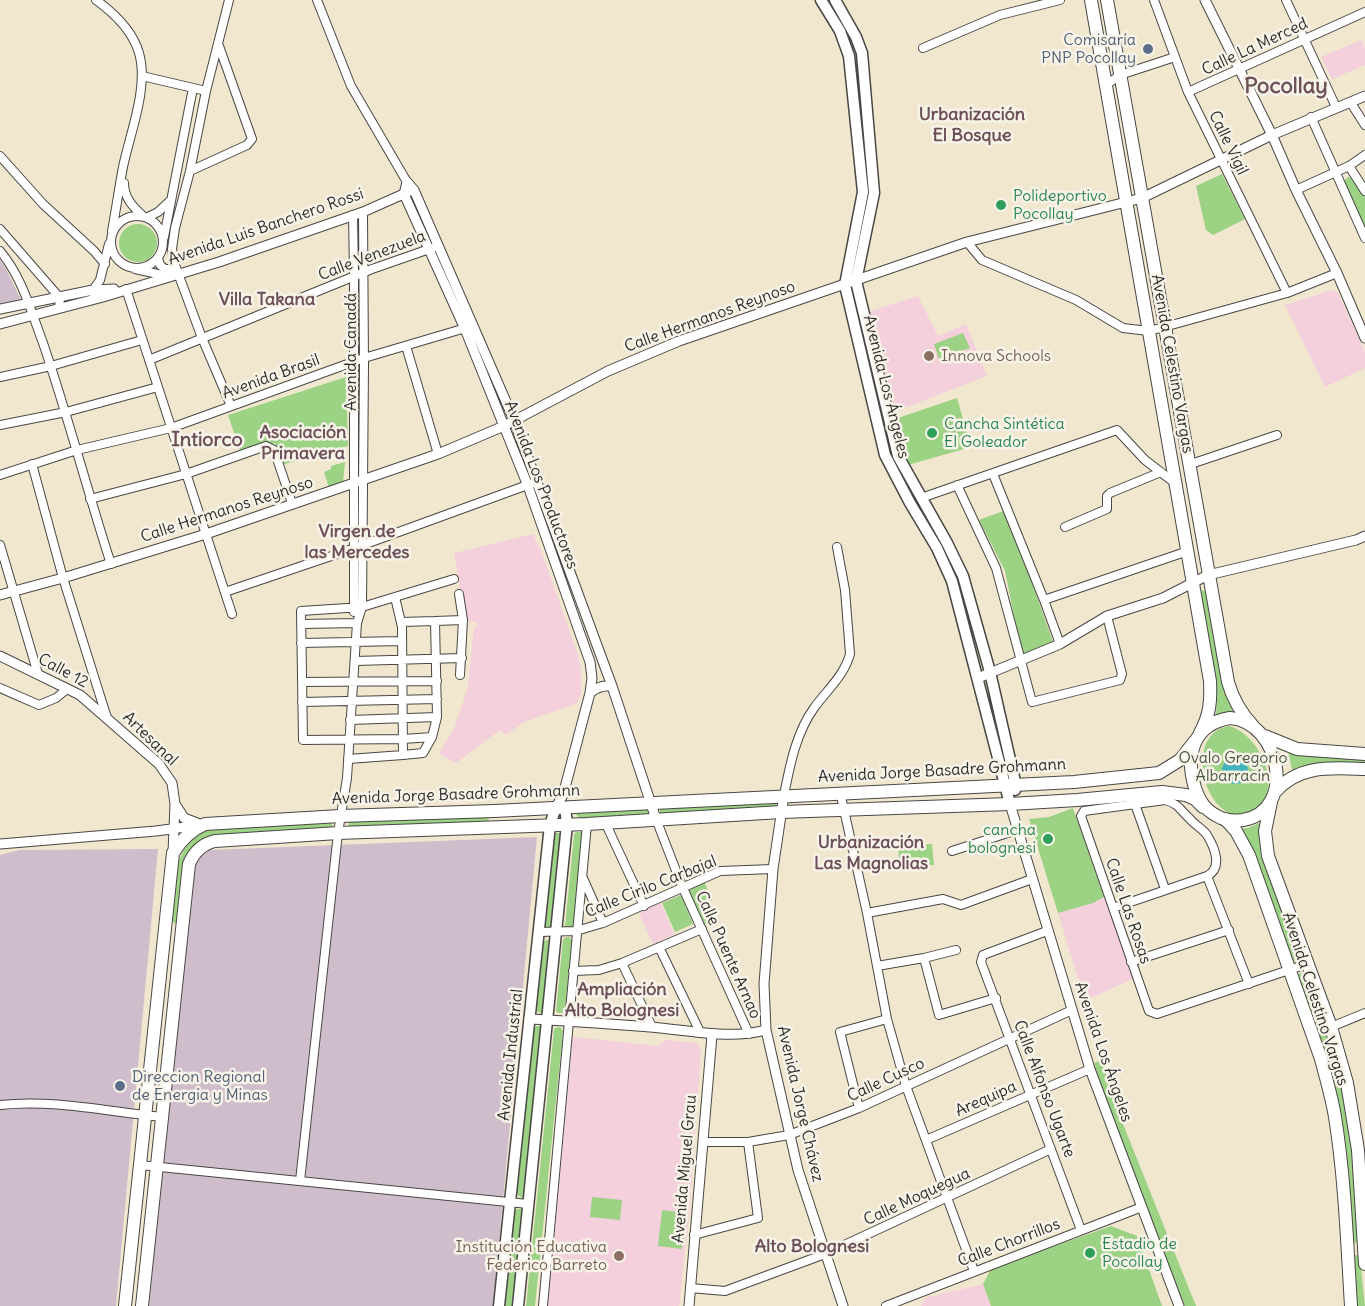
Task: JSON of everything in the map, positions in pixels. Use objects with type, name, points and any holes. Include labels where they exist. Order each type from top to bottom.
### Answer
[{"type":"main road","name":"Avenida Los Ángeles","points":[[821,0],[840,31],[849,56],[873,201],[856,281],[898,456],[900,473],[948,573],[1010,786]]},
{"type":"main road","name":"Avenida Los Ángeles","points":[[835,0],[852,28],[862,53],[867,169],[845,285],[885,455],[921,498],[963,576],[990,672],[1010,786],[1010,804]]},
{"type":"main road","points":[[1092,3],[1107,2]]},
{"type":"main road","name":"Avenida Celestino Vargas","points":[[1107,2],[1228,682],[1232,696],[1253,726]]},
{"type":"main road","name":"Avenida Celestino Vargas","points":[[1092,3],[1194,583],[1211,698],[1210,709],[1197,737]]},
{"type":"main road","points":[[1180,503],[1195,500]]},
{"type":"main road","points":[[1365,754],[1296,749],[1265,736],[1253,726],[1230,718],[1215,721],[1197,737],[1191,770],[1203,807],[1225,819],[1236,821],[1252,818],[1261,812],[1288,780],[1304,771],[1330,768],[1365,770]]},
{"type":"main road","points":[[1265,736],[1276,767],[1273,797]]},
{"type":"main road","name":"Avenida Jorge Basadre Grohmann","points":[[205,824],[1074,782],[1159,772],[1180,760],[1197,737]]},
{"type":"main road","points":[[1074,782],[1077,800]]},
{"type":"main road","name":"Avenida Jorge Basadre Grohmann","points":[[142,1306],[189,864],[194,853],[203,845],[215,841],[338,833],[1010,804],[1162,792],[1186,795],[1195,799],[1203,807]]},
{"type":"main road","name":"Avenida Celestino Vargas","points":[[1273,797],[1265,831],[1268,856],[1331,1027],[1353,1112],[1365,1264]]},
{"type":"main road","name":"Avenida Industrial","points":[[518,1306],[567,824],[561,807]]},
{"type":"main road","name":"Avenida Industrial","points":[[499,1306],[550,825],[561,807]]},
{"type":"main road","points":[[494,811],[494,826]]},
{"type":"main road","name":"Avenida Celestino Vargas","points":[[1225,819],[1236,831],[1249,855],[1321,1059],[1335,1116],[1351,1306]]},
{"type":"main road","points":[[125,1306],[173,853],[186,836],[205,824]]},
{"type":"main road","points":[[166,926],[182,928]]},
{"type":"main road","points":[[1321,1059],[1339,1053]]},
{"type":"main road","points":[[1348,1250],[1364,1247]]},
{"type":"street","points":[[229,0],[206,91],[172,249],[202,338],[231,406]]},
{"type":"street","name":"Avenida Los Productores","points":[[317,0],[351,86],[411,186],[438,246],[504,426],[533,484],[566,563],[612,686],[656,819]]},
{"type":"street","points":[[923,48],[1000,15],[1060,0]]},
{"type":"street","name":"Calle Vigil","points":[[1154,0],[1188,92],[1287,293]]},
{"type":"street","points":[[1205,0],[1272,135],[1365,338]]},
{"type":"street","points":[[1286,0],[1336,107]]},
{"type":"street","points":[[94,294],[105,264],[142,76],[140,54],[134,40],[99,1]]},
{"type":"street","name":"Calle La Merced","points":[[1188,92],[1365,12]]},
{"type":"street","points":[[190,171],[248,145],[252,139],[219,46]]},
{"type":"street","points":[[1106,85],[1120,75],[1175,57]]},
{"type":"street","points":[[142,76],[206,91]]},
{"type":"street","points":[[136,286],[149,274],[163,241],[193,88]]},
{"type":"street","name":"Calle Hermanos Reynoso","points":[[0,595],[206,534],[438,454],[504,426],[608,371],[678,341],[967,242],[1142,198],[1311,117],[1365,96]]},
{"type":"street","points":[[1351,103],[1365,125]]},
{"type":"street","points":[[1311,117],[1365,238]]},
{"type":"street","points":[[1296,190],[1349,166],[1365,155]]},
{"type":"street","points":[[0,156],[43,204],[105,264]]},
{"type":"street","points":[[123,166],[124,190],[132,206],[159,227],[163,241]]},
{"type":"street","points":[[1349,166],[1365,191]]},
{"type":"street","name":"Avenida Luis Banchero Rossi","points":[[0,324],[33,315],[59,303],[136,286],[177,269],[219,262],[363,212],[404,194],[411,186]]},
{"type":"street","name":"Avenida Los Productores","points":[[404,194],[429,250],[514,420],[586,649],[591,678],[590,693],[561,807]]},
{"type":"street","points":[[166,273],[149,274],[118,261],[113,254],[111,235],[122,220],[136,215],[146,217],[158,212],[171,200]]},
{"type":"street","name":"Avenida Canadá","points":[[357,623],[363,607],[363,212]]},
{"type":"street","name":"Avenida Canadá","points":[[353,214],[352,609],[357,623]]},
{"type":"street","points":[[0,229],[59,303]]},
{"type":"street","points":[[967,242],[982,260],[1076,300],[1123,328],[1149,331],[1287,293],[1337,273]]},
{"type":"street","name":"Calle Venezuela","points":[[149,360],[364,272],[438,246]]},
{"type":"street","points":[[0,251],[10,264],[33,315],[66,412],[111,564]]},
{"type":"street","points":[[94,251],[107,252]]},
{"type":"street","points":[[0,259],[10,264]]},
{"type":"street","points":[[131,268],[144,267],[157,259]]},
{"type":"street","points":[[157,259],[166,273]]},
{"type":"street","points":[[126,289],[232,614]]},
{"type":"street","name":"Avenida Luis Banchero Rossi","points":[[0,309],[28,302],[59,303]]},
{"type":"street","name":"Avenida Brasil","points":[[0,475],[77,450],[171,428],[364,358],[469,327]]},
{"type":"street","points":[[0,377],[51,366],[142,340]]},
{"type":"street","points":[[406,346],[438,454]]},
{"type":"street","points":[[0,425],[66,412],[158,387]]},
{"type":"street","points":[[921,498],[1117,430],[1145,460],[1177,484]]},
{"type":"street","points":[[1188,465],[1278,435]]},
{"type":"street","points":[[90,499],[186,474],[262,446],[274,450],[292,503]]},
{"type":"street","points":[[32,464],[63,578],[107,718]]},
{"type":"street","points":[[1065,527],[1107,509],[1107,496],[1110,493],[1161,472]]},
{"type":"street","points":[[993,474],[1060,644]]},
{"type":"street","points":[[225,592],[533,484]]},
{"type":"street","points":[[957,485],[996,568],[1032,702],[1120,680],[1122,674],[1107,616]]},
{"type":"street","points":[[978,678],[1060,644],[1107,616],[1163,598],[1208,575],[1365,536]]},
{"type":"street","points":[[0,545],[38,674]]},
{"type":"street","points":[[784,795],[793,753],[807,720],[834,684],[850,654],[845,590],[837,547]]},
{"type":"street","points":[[1044,600],[1188,551]]},
{"type":"street","points":[[432,737],[303,740],[300,613],[306,609],[363,607],[454,579]]},
{"type":"street","points":[[459,594],[463,620],[460,675]]},
{"type":"street","points":[[395,597],[401,622],[402,641],[403,755]]},
{"type":"street","points":[[401,622],[463,620]]},
{"type":"street","points":[[348,759],[423,753],[432,737],[438,717],[435,621]]},
{"type":"street","points":[[300,1181],[348,759],[357,623],[301,624]]},
{"type":"street","points":[[301,643],[402,641]]},
{"type":"street","name":"Calle 12","points":[[0,656],[67,689],[91,703],[107,718]]},
{"type":"street","points":[[355,661],[462,658]]},
{"type":"street","points":[[302,682],[436,681]]},
{"type":"street","points":[[590,693],[604,685],[612,686]]},
{"type":"street","points":[[0,688],[39,705],[56,698],[67,689]]},
{"type":"street","points":[[302,702],[437,699]]},
{"type":"street","points":[[350,720],[438,717]]},
{"type":"street","name":"Artesanal","points":[[107,718],[149,753],[172,783],[175,804],[173,853]]},
{"type":"street","points":[[840,792],[846,810],[867,913],[886,1019],[906,1086],[974,1271]]},
{"type":"street","name":"Avenida Jorge Chávez","points":[[784,795],[773,869],[764,984],[766,1030],[789,1135],[843,1306]]},
{"type":"street","points":[[1113,908],[1207,876],[1216,868],[1217,862],[1207,836],[1174,802],[1165,800],[1135,804],[1165,890]]},
{"type":"street","points":[[175,804],[178,812],[187,820],[205,824]]},
{"type":"street","name":"Avenida Los Ángeles","points":[[1010,804],[1090,1069],[1179,1306]]},
{"type":"street","name":"Calle Las Rosas","points":[[1135,804],[1084,811],[1081,817],[1149,1011],[1157,1014],[1249,984]]},
{"type":"street","name":"Calle Puente Arnao","points":[[656,819],[682,886],[749,1034]]},
{"type":"street","points":[[606,822],[644,906]]},
{"type":"street","points":[[0,844],[156,831],[205,824]]},
{"type":"street","points":[[543,1306],[587,824]]},
{"type":"street","points":[[952,851],[1017,830]]},
{"type":"street","points":[[156,831],[169,841],[173,853]]},
{"type":"street","name":"Calle Cirilo Carbajal","points":[[538,932],[576,931],[603,923],[720,871],[773,869]]},
{"type":"street","points":[[1207,876],[1249,984],[1307,964]]},
{"type":"street","points":[[583,878],[603,923]]},
{"type":"street","points":[[867,913],[943,899],[961,905],[1032,879]]},
{"type":"street","points":[[573,971],[599,970],[622,963],[702,929]]},
{"type":"street","points":[[1131,962],[1229,930]]},
{"type":"street","name":"Calle Alfonso Ugarte","points":[[1047,931],[988,953],[981,958],[981,962],[1081,1230]]},
{"type":"street","points":[[659,947],[700,1032]]},
{"type":"street","points":[[877,966],[956,950]]},
{"type":"street","points":[[924,958],[939,1015],[996,998]]},
{"type":"street","points":[[622,963],[652,1027]]},
{"type":"street","name":"Calle Cusco","points":[[703,1142],[748,1142],[789,1135],[859,1108],[1072,1010]]},
{"type":"street","points":[[1331,1027],[1365,1013]]},
{"type":"street","points":[[529,1019],[652,1027],[712,1035],[749,1034],[766,1030]]},
{"type":"street","points":[[859,1108],[840,1032],[886,1019]]},
{"type":"street","name":"Avenida Miguel Grau","points":[[689,1306],[712,1035]]},
{"type":"street","name":"Arequipa","points":[[926,1140],[1090,1069]]},
{"type":"street","points":[[0,1105],[23,1103],[56,1105],[162,1117]]},
{"type":"street","points":[[694,1235],[758,1218],[748,1142]]},
{"type":"street","name":"Calle Moquegua","points":[[690,1288],[725,1291],[825,1254],[1051,1149]]},
{"type":"street","points":[[140,1165],[528,1204]]},
{"type":"street","name":"Calle Chorrillos","points":[[886,1306],[906,1303],[974,1271],[1142,1207]]},
{"type":"shaded area","points":[[1361,40],[1365,48],[1365,65],[1332,79],[1321,57]]},
{"type":"shaded area","points":[[0,261],[22,302],[0,308]]},
{"type":"shaded area","points":[[1332,290],[1338,293],[1365,352],[1365,368],[1325,387],[1285,305]]},
{"type":"shaded area","name":"Innova Schools","points":[[918,296],[938,336],[966,324],[987,376],[894,412],[868,312]]},
{"type":"shaded area","points":[[533,534],[577,652],[581,669],[581,694],[576,704],[524,722],[506,735],[500,730],[456,763],[439,754],[455,726],[468,687],[474,627],[477,627],[477,622],[465,622],[454,553]]},
{"type":"shaded area","points":[[537,837],[493,1306],[149,1306],[193,864],[210,850]]},
{"type":"shaded area","points":[[158,849],[116,1306],[0,1306],[0,855],[19,850]]},
{"type":"shaded area","points":[[1104,897],[1135,978],[1085,1001],[1058,913],[1093,903]]},
{"type":"shaded area","points":[[661,903],[674,934],[653,944],[639,913]]},
{"type":"shaded area","points":[[573,1037],[659,1046],[666,1040],[697,1043],[701,1050],[690,1206],[679,1306],[548,1306]]},
{"type":"shaded area","points":[[983,1284],[991,1306],[921,1306],[925,1298]]},
{"type":"green space","points":[[1222,174],[1245,219],[1213,235],[1206,230],[1196,186]]},
{"type":"green space","points":[[1348,177],[1352,178],[1365,197],[1365,228],[1343,185]]},
{"type":"green space","points":[[138,224],[152,229],[157,243],[152,257],[138,262],[124,257],[119,243],[124,229]]},
{"type":"green space","points":[[963,333],[970,348],[939,359],[934,344]]},
{"type":"green space","points":[[346,377],[348,446],[281,465],[275,443],[241,454],[228,415]]},
{"type":"green space","name":"Cancha Sintética El Goleador","points":[[957,398],[971,447],[908,465],[892,420]]},
{"type":"green space","points":[[345,462],[343,483],[329,488],[324,472],[331,469],[331,466]]},
{"type":"green space","points":[[1003,511],[1053,642],[1022,656],[1005,571],[979,520]]},
{"type":"green space","points":[[1202,590],[1208,592],[1236,713],[1216,717],[1217,695],[1199,596]]},
{"type":"green space","name":"Ovalo Gregorio Albarracín","points":[[1229,726],[1240,731],[1259,751],[1268,777],[1268,790],[1264,801],[1255,810],[1239,815],[1225,810],[1213,799],[1206,782],[1203,764],[1205,747],[1213,733]]},
{"type":"green space","points":[[1288,751],[1365,759],[1365,767],[1310,764],[1292,770]]},
{"type":"green space","points":[[775,802],[777,806],[773,809],[663,815],[660,813],[662,806]]},
{"type":"green space","points":[[648,808],[649,812],[646,815],[579,819],[576,814],[577,811]]},
{"type":"green space","points":[[1073,808],[1104,897],[1093,903],[1058,913],[1029,819],[1049,817]]},
{"type":"green space","points":[[488,816],[489,820],[486,823],[348,827],[349,821]]},
{"type":"green space","points":[[329,822],[333,828],[193,847],[178,925],[171,921],[177,867],[181,855],[198,836],[211,829]]},
{"type":"green space","points":[[1259,823],[1264,859],[1299,958],[1297,962],[1292,963],[1238,829]]},
{"type":"green space","points":[[576,832],[581,832],[583,835],[574,924],[567,928],[565,926]]},
{"type":"green space","points":[[555,833],[560,833],[562,836],[550,930],[543,926],[552,837]]},
{"type":"green space","points":[[932,844],[934,865],[900,868],[898,846]]},
{"type":"green space","points":[[704,881],[712,900],[705,906],[709,919],[704,926],[688,889]]},
{"type":"green space","points":[[681,895],[693,924],[675,932],[662,903]]},
{"type":"green space","points":[[569,937],[572,940],[565,1009],[563,1013],[558,1013],[556,1011],[563,940]]},
{"type":"green space","points":[[549,940],[552,943],[542,1014],[535,1010],[542,945],[544,941]]},
{"type":"green space","points":[[1303,973],[1329,1042],[1326,1049],[1323,1049],[1297,974]]},
{"type":"green space","points":[[536,1026],[540,1026],[542,1031],[525,1195],[522,1198],[516,1194],[533,1030]]},
{"type":"green space","points":[[560,1027],[563,1031],[535,1306],[526,1306],[554,1030]]},
{"type":"green space","points":[[1102,1060],[1121,1119],[1196,1306],[1185,1306],[1113,1121],[1094,1063]]},
{"type":"green space","points":[[1331,1067],[1338,1069],[1353,1142],[1359,1242],[1353,1243],[1327,1070]]},
{"type":"green space","points":[[592,1197],[622,1200],[620,1220],[590,1217]]},
{"type":"green space","points":[[517,1209],[521,1209],[523,1214],[514,1306],[504,1306],[514,1213]]},
{"type":"green space","points":[[662,1210],[686,1213],[682,1249],[658,1246]]},
{"type":"green space","name":"Estadio de Pocollay","points":[[1111,1226],[1137,1236],[1162,1306],[991,1306],[983,1284],[991,1269]]},
{"type":"green space","points":[[1357,1255],[1360,1258],[1365,1306],[1353,1306],[1353,1256]]},
{"type":"water","points":[[1235,758],[1244,762],[1248,771],[1244,780],[1235,784],[1226,780],[1222,771],[1226,762]]},
{"type":"place","name":"Comisaría PNP Pocollay","points":[[1148,49]]},
{"type":"place","name":"Polideportivo Pocollay","points":[[1001,205]]},
{"type":"place","name":"Innova Schools","points":[[929,356]]},
{"type":"place","name":"Cancha Sintética El Goleador","points":[[932,433]]},
{"type":"place","name":"cancha bolognesi","points":[[1048,839]]},
{"type":"place","name":"Direccion Regional de Energia y Minas","points":[[120,1086]]},
{"type":"place","name":"Estadio de Pocollay","points":[[1090,1253]]},
{"type":"place","name":"Institución Educativa Federico Barreto","points":[[619,1256]]},
{"type":"district","name":"Pocollay","points":[[1286,87]]},
{"type":"district","name":"Urbanización El Bosque","points":[[972,125]]},
{"type":"district","name":"Villa Takana","points":[[267,300]]},
{"type":"district","name":"Intiorco","points":[[207,440]]},
{"type":"district","name":"Asociación Primavera","points":[[303,443]]},
{"type":"district","name":"Virgen de las Mercedes","points":[[357,542]]},
{"type":"district","name":"Urbanización Las Magnolias","points":[[871,853]]},
{"type":"district","name":"Ampliación Alto Bolognesi","points":[[622,1000]]},
{"type":"district","name":"Alto Bolognesi","points":[[812,1247]]}]
